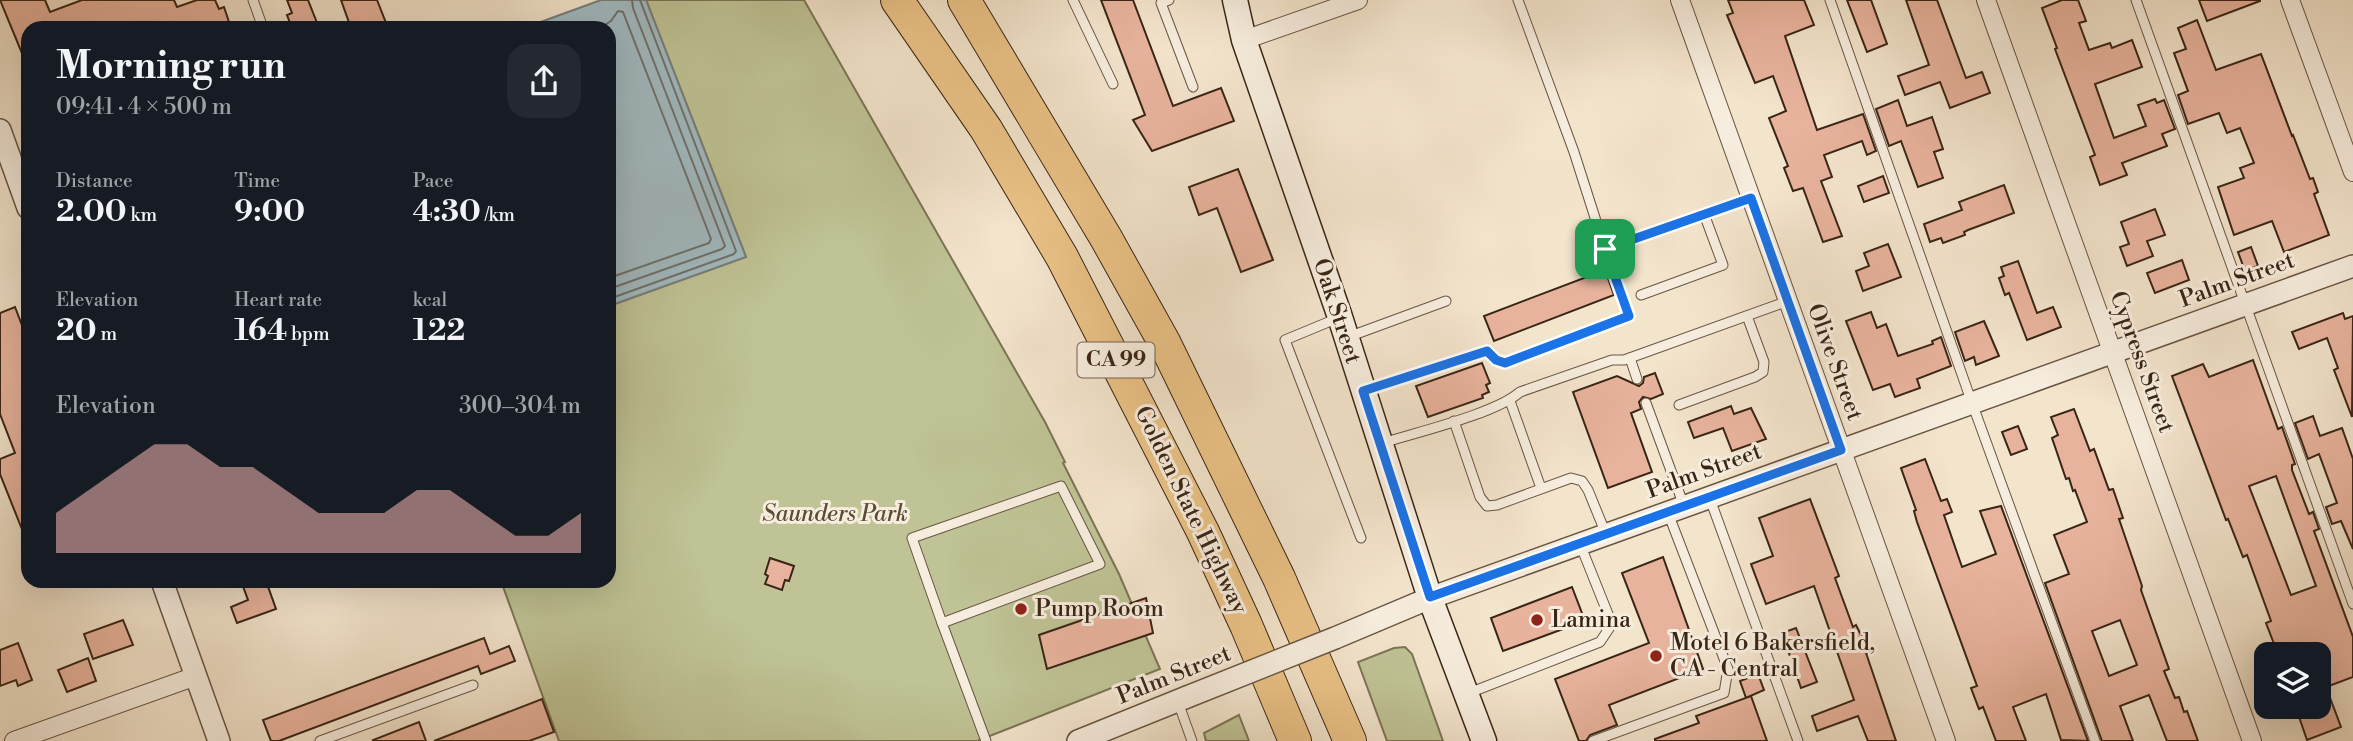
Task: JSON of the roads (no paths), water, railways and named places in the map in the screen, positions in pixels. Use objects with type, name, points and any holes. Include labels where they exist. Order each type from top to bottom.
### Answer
[{"type":"highway","name":"Golden State Highway","points":[[897,0],[986,129],[1062,257],[1203,532],[1295,741]]},
{"type":"highway","name":"CA 99","points":[[964,0],[1106,238],[1164,342],[1279,578],[1350,741]]},
{"type":"main road","name":"Oak Street","points":[[1234,0],[1244,40],[1343,327],[1430,597],[1484,741]]},
{"type":"street","points":[[1244,40],[1358,0]]},
{"type":"street","name":"Olive Street","points":[[1680,0],[1946,741]]},
{"type":"street","name":"Cypress Street","points":[[1986,0],[2252,741]]},
{"type":"street","points":[[2290,0],[2353,172]]},
{"type":"street","points":[[0,130],[21,188]]},
{"type":"street","name":"Palm Street","points":[[1078,741],[1382,619],[1430,597],[2353,266]]},
{"type":"street","points":[[165,588],[219,741]]},
{"type":"street","points":[[14,741],[196,676]]},
{"type":"lane","points":[[253,0],[260,21]]},
{"type":"lane","points":[[1073,0],[1113,84]]},
{"type":"lane","points":[[1169,0],[1161,3],[1194,87]]},
{"type":"lane","points":[[1363,391],[1487,351],[1496,360],[1505,363],[1629,316],[1574,152],[1518,0]]},
{"type":"lane","points":[[1830,0],[2095,741]]},
{"type":"lane","points":[[2136,0],[2353,604]]},
{"type":"lane","points":[[1605,249],[1751,198]]},
{"type":"lane","points":[[1641,295],[1723,265],[1704,214]]},
{"type":"lane","points":[[1361,538],[1285,340],[1446,301]]},
{"type":"lane","points":[[1381,443],[1454,421],[1510,401],[1520,392],[1612,360],[1630,358],[1788,301]]},
{"type":"lane","points":[[1679,404],[1763,372],[1764,362],[1747,316]]},
{"type":"lane","points":[[1630,358],[1637,379]]},
{"type":"lane","points":[[1510,401],[1541,488]]},
{"type":"lane","points":[[1593,741],[1724,693],[1728,669],[1676,509],[1646,403]]},
{"type":"lane","points":[[1454,421],[1480,497],[1487,506],[1497,505],[1571,478],[1582,481],[1588,490],[1606,534]]},
{"type":"lane","points":[[943,623],[1101,564],[1061,486],[912,538],[986,741]]},
{"type":"lane","points":[[1709,497],[1798,741]]},
{"type":"lane","points":[[1467,693],[1600,642],[1612,624],[1580,544]]},
{"type":"lane","points":[[320,741],[473,685]]},
{"type":"lane","points":[[1183,700],[1192,741]]},
{"type":"water","points":[[601,0],[646,0],[746,257],[616,303],[616,21],[543,21]]},
{"type":"place","name":"Pump Room","points":[[1021,609]]},
{"type":"place","name":"Lamina","points":[[1537,620]]},
{"type":"place","name":"Motel 6 Bakersfield, CA - Central","points":[[1656,656]]},
{"type":"park label","name":"Saunders Park","points":[[835,514]]}]
